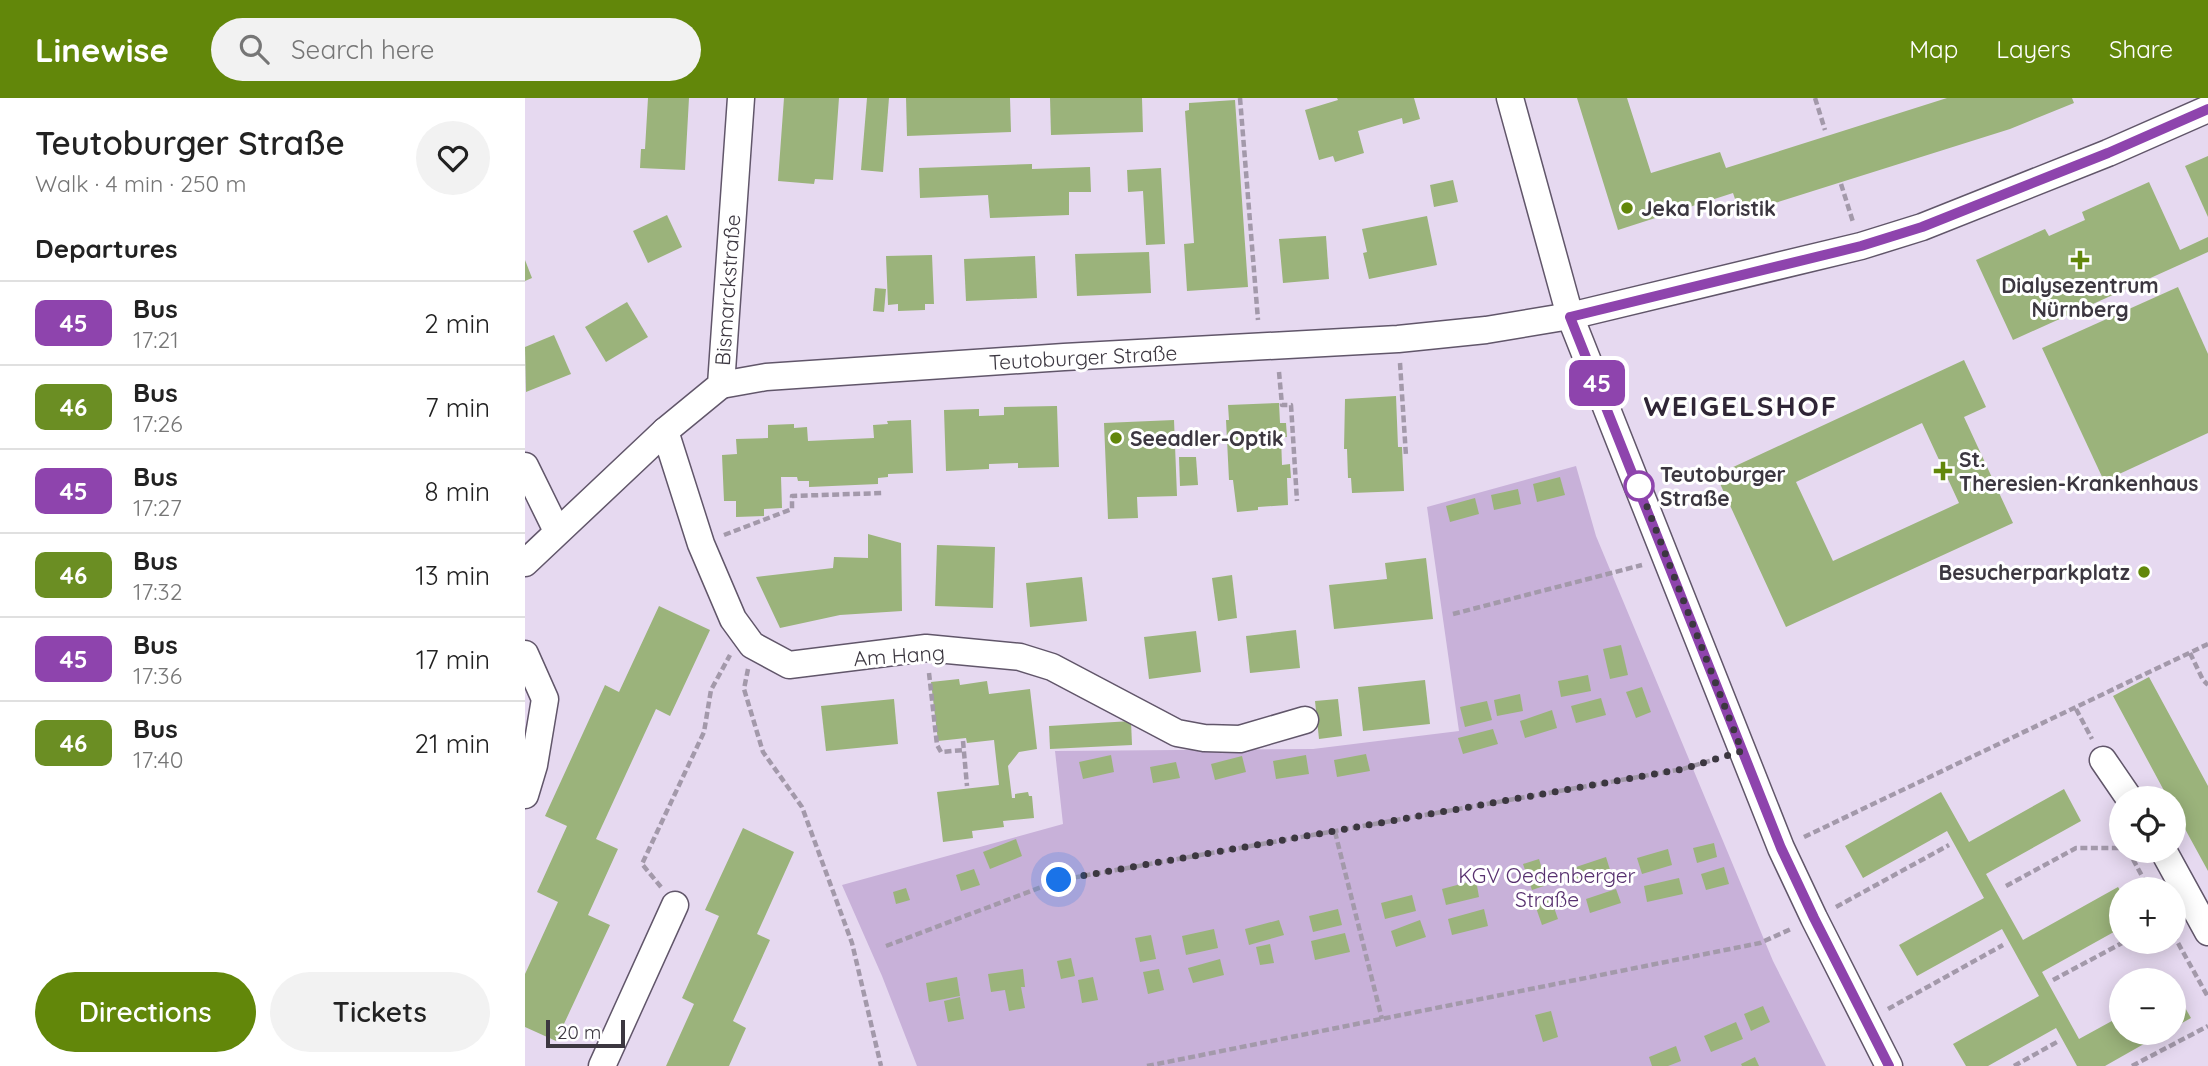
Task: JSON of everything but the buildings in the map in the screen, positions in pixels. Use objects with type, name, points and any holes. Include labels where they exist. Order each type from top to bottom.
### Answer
[{"type":"street","name":"Bismarckstraße","points":[[525,563],[665,431],[721,385],[741,98]]},
{"type":"street","points":[[1510,98],[1570,317],[1781,848],[1889,1066]]},
{"type":"street","name":"Teutoburger Straße","points":[[721,385],[793,375],[1398,339],[1486,330],[1570,317],[1861,246],[1922,227],[2084,163],[2208,109]]},
{"type":"street","points":[[665,431],[701,544],[733,619],[748,639]]},
{"type":"street","points":[[525,466],[557,531]]},
{"type":"street","name":"Am Hang","points":[[748,639],[789,665],[926,648],[1020,657],[1052,667],[1177,733],[1204,738],[1240,739],[1305,720]]},
{"type":"street","points":[[525,654],[545,699],[534,765],[525,795]]},
{"type":"street","points":[[2103,760],[2121,786]]},
{"type":"street","points":[[2170,863],[2208,932]]},
{"type":"street","points":[[601,1066],[675,905]]},
{"type":"path","points":[[1240,98],[1268,347],[1282,405],[1291,405],[1297,501]]},
{"type":"path","points":[[1815,98],[1825,130]]},
{"type":"path","points":[[1841,184],[1861,246]]},
{"type":"path","points":[[1398,339],[1406,456]]},
{"type":"path","points":[[701,544],[792,509],[792,496],[883,493]]},
{"type":"path","points":[[1453,614],[1667,559]]},
{"type":"path","points":[[642,863],[704,732],[711,690],[748,639]]},
{"type":"path","points":[[748,639],[744,689],[763,752],[802,807],[852,943],[881,1066]]},
{"type":"path","points":[[1781,848],[2208,645]]},
{"type":"path","points":[[926,648],[937,745],[941,752],[964,750]]},
{"type":"path","points":[[2190,653],[2208,685]]},
{"type":"path","points":[[2076,709],[2103,760]]},
{"type":"path","points":[[963,741],[967,786]]},
{"type":"path","points":[[886,946],[1059,880],[1683,769],[1742,751]]},
{"type":"path","points":[[1335,832],[1382,1019]]},
{"type":"path","points":[[1147,1066],[1760,943],[1814,918],[1949,845]]},
{"type":"path","points":[[2006,886],[2075,848],[2109,848]]},
{"type":"path","points":[[1866,1021],[2003,945]]},
{"type":"path","points":[[2053,981],[2109,950]]},
{"type":"path","points":[[2184,954],[2208,997]]},
{"type":"path","points":[[2132,1066],[2208,1026]]},
{"type":"path","points":[[2014,1066],[2057,1042]]},
{"type":"green space","name":"KGV Oedenberger Straße","points":[[1576,466],[1596,536],[1773,961],[1826,1066],[917,1066],[882,976],[842,885],[1063,824],[1055,751],[1313,749],[1459,731],[1427,507]]},
{"type":"bus line","name":"45","points":[[1889,1066],[1781,848],[1570,317],[1861,246],[1922,227],[2108,153],[2208,109]]},
{"type":"place","name":"Jeka Floristik","points":[[1627,208]]},
{"type":"place","name":"Dialysezentrum Nürnberg","points":[[2080,260]]},
{"type":"place","name":"Seeadler-Optik","points":[[1116,438]]},
{"type":"place","name":"St. Theresien-Krankenhaus","points":[[1943,471]]},
{"type":"place","name":"Teutoburger Straße","points":[[1639,486]]},
{"type":"place","name":"Besucherparkplatz","points":[[2144,572]]},
{"type":"district","name":"WEIGELSHOF","points":[[1741,405]]},
{"type":"route","points":[[1059,880],[1683,769],[1742,751],[1639,486]]}]
